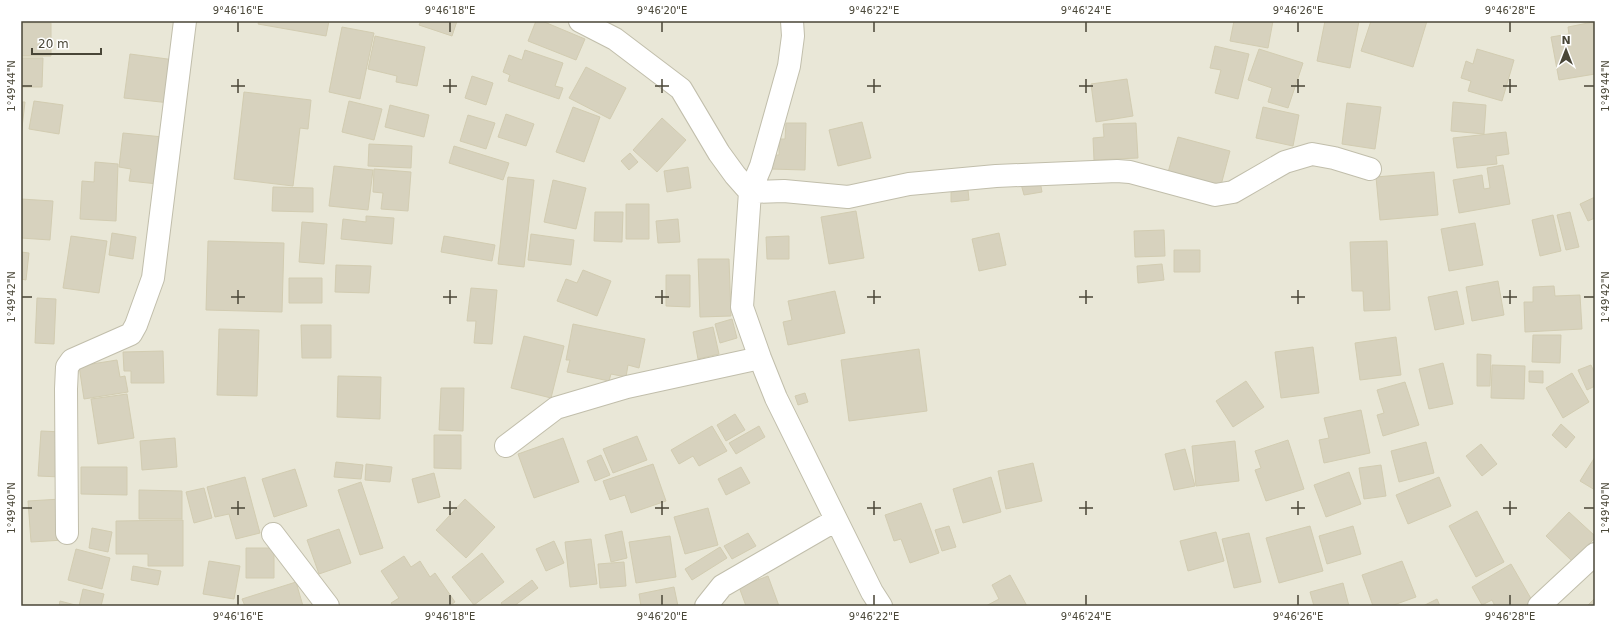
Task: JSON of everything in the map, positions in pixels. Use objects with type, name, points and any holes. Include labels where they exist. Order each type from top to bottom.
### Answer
[{"type":"street","points":[[67,533],[67,367],[72,360],[131,334],[136,325],[153,278],[185,21]]},
{"type":"street","points":[[580,21],[615,40],[681,89],[719,153],[750,192]]},
{"type":"street","points":[[792,21],[794,36],[789,66],[761,166],[750,192],[742,307],[776,398],[872,592],[881,606]]},
{"type":"street","points":[[750,192],[784,191],[848,197],[909,184],[996,176],[1117,171],[1130,172],[1215,195],[1233,192],[1285,162],[1312,154],[1334,158],[1370,169]]},
{"type":"street","points":[[506,446],[556,408],[627,387],[760,358]]},
{"type":"street","points":[[706,606],[722,586],[836,520]]},
{"type":"street","points":[[273,534],[328,606]]},
{"type":"street","points":[[1539,606],[1595,554]]},
{"type":"shaded area","points":[[21,21],[1595,21],[1595,606],[21,606]]},
{"type":"building","points":[[259,21],[329,21],[326,36],[258,24]]},
{"type":"building","points":[[421,21],[457,21],[452,36],[419,25]]},
{"type":"building","points":[[536,21],[542,21],[585,39],[576,60],[528,41]]},
{"type":"building","points":[[1234,21],[1273,21],[1268,48],[1230,41]]},
{"type":"building","points":[[1325,21],[1359,21],[1350,68],[1317,61]]},
{"type":"building","points":[[1371,21],[1427,21],[1413,67],[1361,51]]},
{"type":"building","points":[[1593,22],[1595,32],[1595,74],[1559,80],[1551,37],[1569,34],[1568,27]]},
{"type":"building","points":[[21,23],[51,23],[51,56],[21,56]]},
{"type":"building","points":[[342,27],[374,33],[360,99],[329,92]]},
{"type":"building","points":[[375,36],[425,47],[417,86],[396,82],[397,76],[368,69]]},
{"type":"building","points":[[1215,46],[1249,54],[1238,99],[1215,93],[1221,70],[1210,68]]},
{"type":"building","points":[[1259,49],[1303,63],[1288,108],[1268,102],[1272,88],[1248,80]]},
{"type":"building","points":[[1477,49],[1514,60],[1502,101],[1468,91],[1471,81],[1461,78],[1466,61],[1473,64]]},
{"type":"building","points":[[525,50],[563,63],[555,86],[563,88],[559,99],[508,81],[510,75],[503,72],[509,55],[522,60]]},
{"type":"building","points":[[130,54],[175,60],[170,103],[124,98]]},
{"type":"building","points":[[21,58],[43,58],[42,87],[21,87]]},
{"type":"building","points":[[586,67],[626,88],[610,119],[569,98]]},
{"type":"building","points":[[472,76],[493,83],[486,105],[465,98]]},
{"type":"building","points":[[1127,79],[1133,116],[1096,122],[1091,84]]},
{"type":"building","points":[[244,92],[311,100],[308,129],[300,128],[293,186],[234,179]]},
{"type":"building","points":[[34,101],[63,105],[59,134],[29,129]]},
{"type":"building","points":[[349,101],[382,109],[374,140],[342,132]]},
{"type":"building","points":[[21,102],[25,102],[21,136]]},
{"type":"building","points":[[1453,102],[1486,105],[1484,134],[1451,131]]},
{"type":"building","points":[[1347,103],[1381,107],[1375,149],[1342,144]]},
{"type":"building","points":[[390,105],[429,115],[424,137],[385,127]]},
{"type":"building","points":[[573,107],[600,117],[584,162],[556,152]]},
{"type":"building","points":[[1263,107],[1299,115],[1293,146],[1256,138]]},
{"type":"building","points":[[506,114],[534,124],[526,146],[498,137]]},
{"type":"building","points":[[468,115],[495,123],[486,149],[460,141]]},
{"type":"building","points":[[662,118],[686,140],[657,172],[633,150]]},
{"type":"building","points":[[862,122],[871,158],[838,166],[829,130]]},
{"type":"building","points":[[786,123],[806,123],[805,170],[770,169],[771,155],[779,155],[779,139],[785,139]]},
{"type":"building","points":[[1136,123],[1138,158],[1094,160],[1093,138],[1104,137],[1103,124]]},
{"type":"building","points":[[1506,132],[1509,154],[1496,156],[1497,164],[1457,168],[1453,138]]},
{"type":"building","points":[[123,133],[163,137],[158,184],[129,181],[131,169],[119,167]]},
{"type":"building","points":[[1178,137],[1230,151],[1220,189],[1167,176]]},
{"type":"building","points":[[369,144],[412,146],[411,168],[368,166]]},
{"type":"building","points":[[454,146],[509,163],[503,180],[449,163]]},
{"type":"building","points":[[630,153],[638,162],[629,170],[621,161]]},
{"type":"building","points":[[95,162],[118,164],[116,221],[80,219],[82,181],[94,182]]},
{"type":"building","points":[[1503,165],[1510,204],[1459,213],[1453,180],[1482,175],[1484,189],[1490,188],[1487,168]]},
{"type":"building","points":[[334,166],[373,170],[368,210],[329,206]]},
{"type":"building","points":[[688,167],[691,188],[667,192],[664,171]]},
{"type":"building","points":[[374,169],[411,172],[408,211],[381,209],[383,193],[373,192]]},
{"type":"building","points":[[1434,172],[1438,215],[1380,220],[1376,177]]},
{"type":"building","points":[[508,177],[534,180],[524,267],[498,264]]},
{"type":"building","points":[[553,180],[586,188],[576,229],[544,222]]},
{"type":"building","points":[[1040,181],[1042,192],[1024,195],[1021,184]]},
{"type":"building","points":[[273,187],[313,188],[313,212],[272,211]]},
{"type":"building","points":[[968,190],[969,200],[951,202],[951,192]]},
{"type":"building","points":[[1595,197],[1595,218],[1588,221],[1580,204]]},
{"type":"building","points":[[21,199],[53,201],[50,240],[21,238]]},
{"type":"building","points":[[626,204],[649,204],[649,239],[626,239]]},
{"type":"building","points":[[856,211],[864,258],[829,264],[821,217]]},
{"type":"building","points":[[595,212],[623,212],[622,242],[594,241]]},
{"type":"building","points":[[1570,212],[1579,247],[1566,250],[1557,215]]},
{"type":"building","points":[[1553,215],[1561,251],[1540,256],[1532,220]]},
{"type":"building","points":[[366,216],[394,218],[392,244],[341,239],[343,219],[366,222]]},
{"type":"building","points":[[678,219],[680,242],[658,243],[656,221]]},
{"type":"building","points":[[302,222],[327,224],[324,264],[299,262]]},
{"type":"building","points":[[1475,223],[1483,265],[1449,271],[1441,229]]},
{"type":"building","points":[[1164,230],[1165,256],[1135,257],[1134,231]]},
{"type":"building","points":[[112,233],[136,237],[133,259],[109,255]]},
{"type":"building","points":[[999,233],[1006,265],[979,271],[972,239]]},
{"type":"building","points":[[531,234],[574,240],[571,265],[528,260]]},
{"type":"building","points":[[71,236],[107,241],[99,293],[63,288]]},
{"type":"building","points":[[444,236],[495,245],[492,261],[441,252]]},
{"type":"building","points":[[789,236],[789,259],[767,259],[766,237]]},
{"type":"building","points":[[208,241],[284,243],[282,312],[206,310]]},
{"type":"building","points":[[1387,241],[1390,310],[1364,311],[1363,291],[1352,291],[1350,242]]},
{"type":"building","points":[[1174,250],[1200,250],[1200,272],[1174,272]]},
{"type":"building","points":[[21,252],[29,253],[26,280],[21,279]]},
{"type":"building","points":[[698,259],[729,259],[731,316],[700,317]]},
{"type":"building","points":[[1162,264],[1164,280],[1138,283],[1137,266]]},
{"type":"building","points":[[336,265],[371,266],[369,293],[335,292]]},
{"type":"building","points":[[583,270],[611,281],[597,316],[557,301],[566,279],[577,283]]},
{"type":"building","points":[[666,275],[690,275],[690,307],[666,306]]},
{"type":"building","points":[[289,278],[322,278],[322,303],[289,303]]},
{"type":"building","points":[[1498,281],[1504,315],[1472,321],[1466,287]]},
{"type":"building","points":[[1554,286],[1555,296],[1580,295],[1582,329],[1525,332],[1524,302],[1533,302],[1533,287]]},
{"type":"building","points":[[471,288],[497,290],[492,344],[474,343],[476,321],[467,321]]},
{"type":"building","points":[[835,291],[845,333],[788,345],[783,322],[792,320],[788,301]]},
{"type":"building","points":[[1457,291],[1464,324],[1435,330],[1428,297]]},
{"type":"building","points":[[37,298],[56,299],[54,344],[35,343]]},
{"type":"building","points":[[732,319],[737,338],[720,343],[715,324]]},
{"type":"building","points":[[573,324],[645,339],[639,368],[628,365],[626,377],[611,374],[609,381],[567,372],[570,360],[566,360]]},
{"type":"building","points":[[301,325],[331,325],[331,358],[302,358]]},
{"type":"building","points":[[713,327],[719,354],[698,359],[693,332]]},
{"type":"building","points":[[219,329],[259,330],[257,396],[217,395]]},
{"type":"building","points":[[1533,335],[1561,335],[1560,363],[1532,362]]},
{"type":"building","points":[[524,336],[564,346],[551,398],[511,388]]},
{"type":"building","points":[[1396,337],[1401,375],[1360,380],[1355,343]]},
{"type":"building","points":[[1313,347],[1319,393],[1281,398],[1275,352]]},
{"type":"building","points":[[919,349],[927,411],[849,421],[841,360]]},
{"type":"building","points":[[163,351],[164,383],[131,383],[131,371],[124,371],[123,352]]},
{"type":"building","points":[[1477,354],[1491,355],[1490,386],[1477,386]]},
{"type":"building","points":[[117,360],[120,377],[125,376],[128,392],[84,399],[79,366]]},
{"type":"building","points":[[1443,363],[1453,404],[1429,409],[1419,369]]},
{"type":"building","points":[[1492,365],[1525,366],[1524,399],[1491,398]]},
{"type":"building","points":[[1591,365],[1595,374],[1595,386],[1587,390],[1578,370]]},
{"type":"building","points":[[1529,371],[1543,371],[1543,383],[1529,382]]},
{"type":"building","points":[[1572,373],[1589,402],[1563,418],[1546,388]]},
{"type":"building","points":[[338,376],[381,377],[380,419],[337,417]]},
{"type":"building","points":[[1246,381],[1264,407],[1233,427],[1216,401]]},
{"type":"building","points":[[1405,382],[1419,425],[1383,436],[1377,415],[1384,413],[1377,390]]},
{"type":"building","points":[[441,388],[464,388],[463,431],[439,430]]},
{"type":"building","points":[[805,393],[808,402],[798,405],[795,396]]},
{"type":"building","points":[[127,394],[134,438],[98,444],[91,399]]},
{"type":"building","points":[[1361,410],[1370,453],[1324,463],[1319,440],[1329,438],[1324,418]]},
{"type":"building","points":[[735,414],[745,430],[726,441],[717,425]]},
{"type":"building","points":[[1561,424],[1575,437],[1566,448],[1552,435]]},
{"type":"building","points":[[712,426],[727,451],[699,466],[693,456],[679,464],[671,450]]},
{"type":"building","points":[[759,426],[765,437],[736,454],[729,443]]},
{"type":"building","points":[[41,431],[63,432],[61,477],[38,476]]},
{"type":"building","points":[[434,435],[461,435],[461,469],[434,468]]},
{"type":"building","points":[[637,436],[647,460],[613,473],[603,449]]},
{"type":"building","points":[[175,438],[177,467],[142,470],[140,441]]},
{"type":"building","points":[[563,438],[579,482],[534,498],[518,454]]},
{"type":"building","points":[[1288,440],[1304,489],[1266,501],[1255,470],[1261,468],[1255,451]]},
{"type":"building","points":[[1235,441],[1239,481],[1196,486],[1192,446]]},
{"type":"building","points":[[1426,442],[1434,473],[1399,482],[1391,451]]},
{"type":"building","points":[[1481,444],[1497,464],[1482,476],[1466,456]]},
{"type":"building","points":[[1185,449],[1195,486],[1174,490],[1165,454]]},
{"type":"building","points":[[601,455],[610,475],[595,481],[587,461]]},
{"type":"building","points":[[1595,457],[1595,490],[1580,481]]},
{"type":"building","points":[[336,462],[363,465],[361,479],[334,477]]},
{"type":"building","points":[[1033,463],[1042,501],[1006,509],[998,471]]},
{"type":"building","points":[[366,464],[392,467],[390,482],[365,480]]},
{"type":"building","points":[[653,464],[666,501],[631,513],[625,495],[610,500],[603,481]]},
{"type":"building","points":[[1381,465],[1386,496],[1364,499],[1359,468]]},
{"type":"building","points":[[81,467],[127,467],[127,495],[81,494]]},
{"type":"building","points":[[741,467],[750,483],[726,495],[718,479]]},
{"type":"building","points":[[295,469],[307,506],[274,517],[262,479]]},
{"type":"building","points":[[1349,472],[1361,504],[1326,517],[1314,485]]},
{"type":"building","points":[[434,473],[440,497],[418,503],[412,479]]},
{"type":"building","points":[[245,477],[260,533],[236,539],[229,514],[215,517],[207,487]]},
{"type":"building","points":[[991,477],[1001,512],[963,523],[953,489]]},
{"type":"building","points":[[1439,477],[1451,506],[1408,524],[1396,495]]},
{"type":"building","points":[[361,482],[383,548],[360,555],[338,490]]},
{"type":"building","points":[[204,488],[212,518],[194,523],[186,492]]},
{"type":"building","points":[[139,490],[182,491],[182,519],[139,519]]},
{"type":"building","points":[[61,499],[64,540],[31,542],[28,501]]},
{"type":"building","points":[[465,499],[495,527],[466,558],[436,530]]},
{"type":"building","points":[[921,503],[939,553],[910,563],[901,539],[894,541],[885,515]]},
{"type":"building","points":[[708,508],[718,545],[685,554],[674,517]]},
{"type":"building","points":[[1477,511],[1504,562],[1476,577],[1449,526]]},
{"type":"building","points":[[1569,512],[1595,536],[1595,538],[1572,561],[1546,536]]},
{"type":"building","points":[[183,520],[183,566],[148,566],[148,554],[116,554],[116,521]]},
{"type":"building","points":[[949,526],[956,547],[942,551],[935,530]]},
{"type":"building","points":[[1310,526],[1323,571],[1279,583],[1266,538]]},
{"type":"building","points":[[1353,526],[1361,554],[1327,564],[1319,536]]},
{"type":"building","points":[[92,528],[112,532],[108,552],[89,548]]},
{"type":"building","points":[[339,529],[351,563],[319,574],[307,540]]},
{"type":"building","points":[[622,531],[627,558],[611,562],[605,535]]},
{"type":"building","points":[[1216,532],[1224,561],[1188,571],[1180,541]]},
{"type":"building","points":[[748,533],[756,546],[732,559],[724,546]]},
{"type":"building","points":[[1249,533],[1261,582],[1234,588],[1222,539]]},
{"type":"building","points":[[670,536],[676,577],[636,583],[629,542]]},
{"type":"building","points":[[591,539],[597,584],[570,587],[565,542]]},
{"type":"building","points":[[554,541],[564,563],[546,571],[536,549]]},
{"type":"building","points":[[720,547],[727,558],[692,580],[685,569]]},
{"type":"building","points":[[246,548],[274,548],[274,578],[246,578]]},
{"type":"building","points":[[76,549],[110,558],[102,589],[68,580]]},
{"type":"building","points":[[482,553],[504,582],[474,605],[452,577]]},
{"type":"building","points":[[404,556],[411,567],[420,561],[430,577],[435,573],[455,602],[449,606],[393,606],[391,603],[399,598],[381,571]]},
{"type":"building","points":[[209,561],[240,566],[234,599],[203,594]]},
{"type":"building","points":[[1402,561],[1416,597],[1391,606],[1373,606],[1362,575]]},
{"type":"building","points":[[624,562],[626,586],[600,588],[598,564]]},
{"type":"building","points":[[1511,564],[1533,602],[1526,606],[1495,606],[1492,600],[1482,605],[1472,587]]},
{"type":"building","points":[[133,566],[161,571],[158,585],[131,580]]},
{"type":"building","points":[[1010,575],[1027,606],[986,606],[999,599],[992,585]]},
{"type":"building","points":[[768,576],[779,606],[746,606],[739,587]]},
{"type":"building","points":[[532,580],[538,588],[514,606],[503,606],[501,603]]},
{"type":"building","points":[[296,582],[303,606],[245,606],[242,599]]},
{"type":"building","points":[[1343,583],[1349,606],[1314,606],[1310,592]]},
{"type":"building","points":[[674,587],[678,606],[641,606],[639,594]]},
{"type":"building","points":[[83,589],[104,594],[101,606],[79,606]]},
{"type":"building","points":[[1595,598],[1595,606],[1587,606]]},
{"type":"building","points":[[1437,599],[1440,606],[1423,606]]},
{"type":"building","points":[[60,601],[79,606],[59,606]]}]
